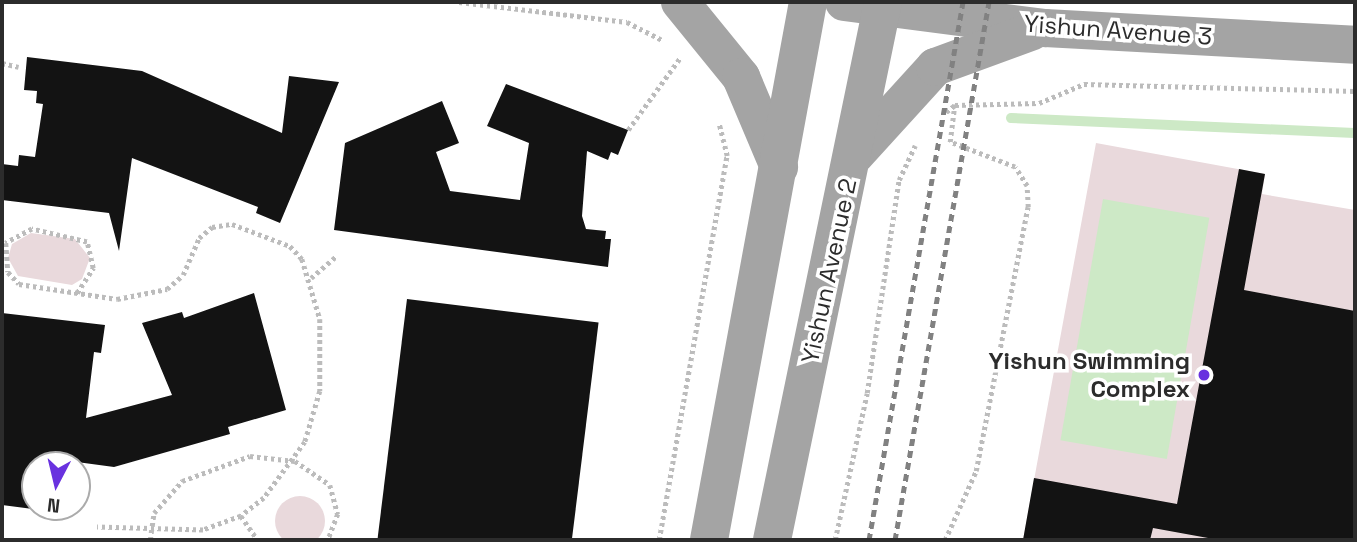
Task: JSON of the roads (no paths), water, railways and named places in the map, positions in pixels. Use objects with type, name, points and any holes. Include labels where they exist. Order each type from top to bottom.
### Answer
[{"type":"main road","points":[[680,2],[741,77],[779,167]]},
{"type":"main road","points":[[709,540],[808,2]]},
{"type":"main road","name":"Yishun Avenue 3","points":[[844,2],[1045,28],[1355,46]]},
{"type":"main road","name":"Yishun Avenue 2","points":[[772,540],[883,5]]},
{"type":"main road","points":[[853,157],[935,66],[1045,28]]},
{"type":"waterway","points":[[1011,118],[1355,133]]},
{"type":"railway","points":[[869,540],[963,2]]},
{"type":"railway","points":[[895,540],[989,2]]},
{"type":"place","name":"Yishun Swimming Complex","points":[[1204,375]]}]
